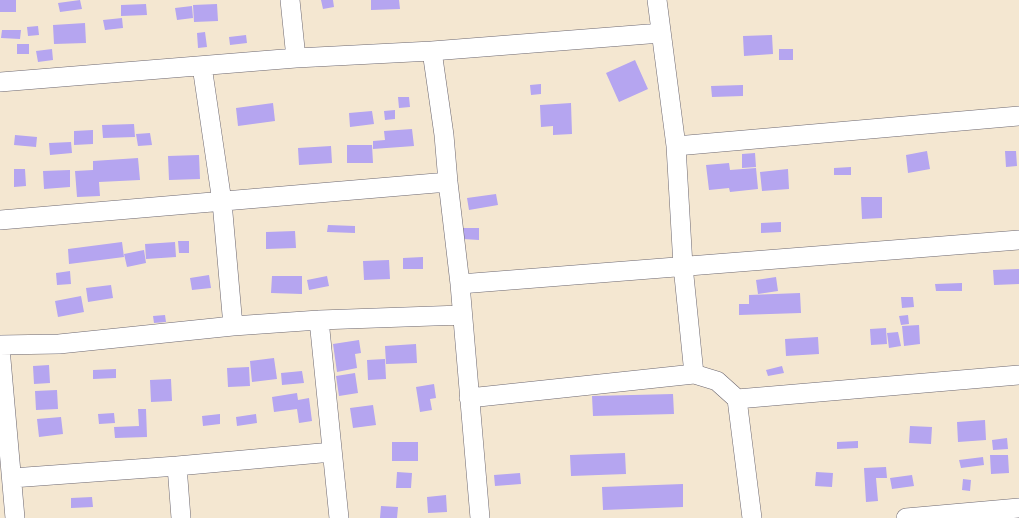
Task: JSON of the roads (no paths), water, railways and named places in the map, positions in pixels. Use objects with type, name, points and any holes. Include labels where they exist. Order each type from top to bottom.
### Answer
[{"type":"street","points":[[290,0],[296,58]]},
{"type":"street","points":[[657,0],[676,146],[683,266],[694,374]]},
{"type":"street","points":[[0,82],[296,58],[432,51],[661,33]]},
{"type":"street","points":[[432,51],[444,136],[460,284],[480,518]]},
{"type":"street","points":[[202,66],[222,202],[233,326]]},
{"type":"street","points":[[676,146],[1019,116]]},
{"type":"street","points":[[0,220],[448,182]]},
{"type":"street","points":[[460,284],[1019,240]]},
{"type":"street","points":[[15,518],[0,346],[59,344],[233,326],[319,320],[462,315]]},
{"type":"street","points":[[319,320],[339,518]]},
{"type":"street","points":[[469,398],[694,374],[717,381],[737,399],[752,518]]},
{"type":"street","points":[[737,399],[1019,375]]},
{"type":"street","points":[[12,478],[177,466],[332,452]]},
{"type":"street","points":[[177,466],[181,518]]},
{"type":"street","points":[[906,518],[1019,508]]}]
